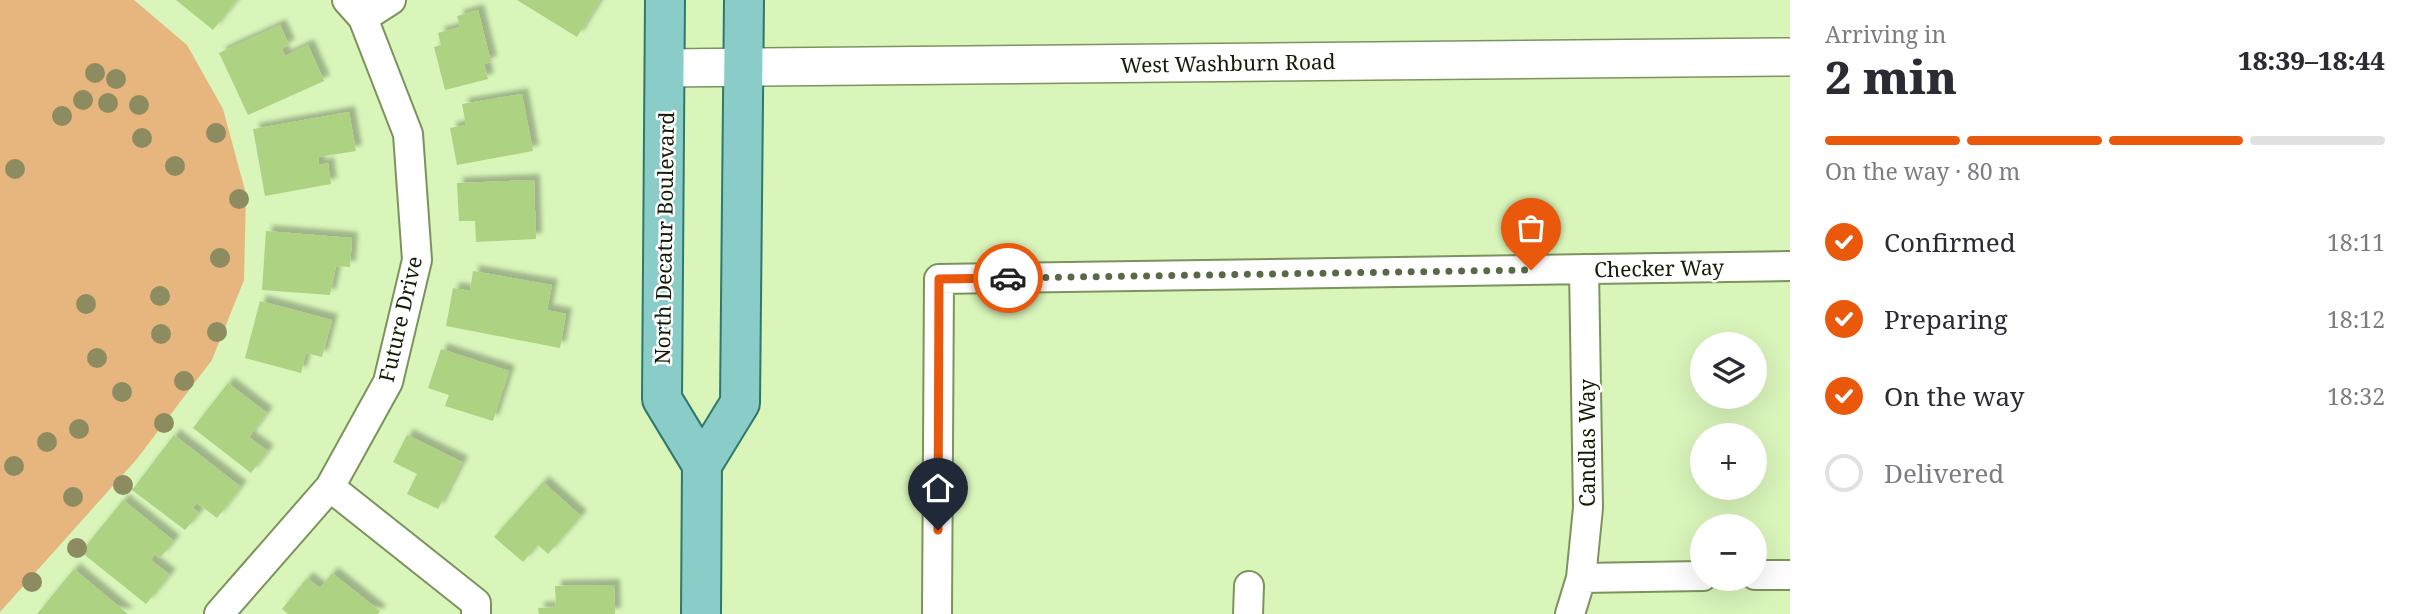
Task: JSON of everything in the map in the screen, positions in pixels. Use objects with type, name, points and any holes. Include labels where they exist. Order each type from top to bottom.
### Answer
[{"type":"main road","name":"North Decatur Boulevard","points":[[665,0],[662,399],[702,465]]},
{"type":"main road","points":[[701,614],[702,465],[740,402],[744,0]]},
{"type":"street","points":[[355,9],[391,0]]},
{"type":"street","name":"Future Drive","points":[[219,614],[330,487],[388,382],[417,260],[408,134],[355,9]]},
{"type":"street","name":"West Washburn Road","points":[[665,68],[1790,57]]},
{"type":"street","name":"Checker Way","points":[[937,614],[939,279],[1790,266]]},
{"type":"street","name":"Candlas Way","points":[[1570,614],[1581,578],[1588,508],[1584,269]]},
{"type":"street","points":[[330,487],[476,603],[476,614]]},
{"type":"street","points":[[1767,575],[1790,575]]},
{"type":"street","points":[[1581,578],[1690,576]]},
{"type":"street","points":[[1248,586],[1248,614]]},
{"type":"shaded area","points":[[0,0],[134,0],[187,45],[223,109],[246,194],[244,280],[212,360],[136,460],[0,612]]},
{"type":"building","points":[[176,0],[237,0],[213,30]]},
{"type":"building","points":[[517,0],[600,0],[577,37]]},
{"type":"building","points":[[478,10],[491,62],[484,64],[488,79],[445,90],[434,47],[441,45],[438,33],[460,27],[457,16]]},
{"type":"building","points":[[280,25],[289,45],[282,49],[285,56],[308,45],[324,81],[248,115],[219,53]]},
{"type":"building","points":[[522,94],[533,151],[457,165],[450,128],[466,125],[462,104]]},
{"type":"building","points":[[349,112],[356,151],[318,157],[319,165],[328,163],[331,184],[265,196],[253,129]]},
{"type":"building","points":[[534,180],[536,239],[476,242],[475,221],[459,221],[457,183]]},
{"type":"building","points":[[266,231],[352,238],[350,267],[336,266],[330,295],[262,290]]},
{"type":"building","points":[[473,271],[552,285],[547,310],[566,314],[560,348],[446,326],[453,288],[470,291]]},
{"type":"building","points":[[260,301],[332,320],[322,357],[306,353],[301,373],[245,358]]},
{"type":"building","points":[[441,349],[509,371],[493,421],[445,406],[449,395],[428,388]]},
{"type":"building","points":[[228,383],[267,413],[249,437],[268,451],[251,473],[193,428]]},
{"type":"building","points":[[174,435],[241,487],[217,518],[197,503],[193,508],[199,513],[185,530],[132,490]]},
{"type":"building","points":[[407,435],[462,462],[438,509],[407,494],[417,474],[393,462]]},
{"type":"building","points":[[543,482],[581,516],[548,554],[538,545],[523,562],[494,537]]},
{"type":"building","points":[[123,500],[174,541],[160,558],[155,554],[151,560],[170,575],[146,604],[81,552]]},
{"type":"building","points":[[74,569],[128,614],[37,614]]},
{"type":"building","points":[[332,573],[380,611],[378,614],[288,614],[282,609],[307,578],[320,588]]},
{"type":"building","points":[[614,585],[615,614],[539,614],[538,608],[556,607],[555,586]]},
{"type":"way so far","points":[[1008,278],[1531,270]]},
{"type":"route","points":[[938,530],[939,279],[1008,278]]}]
